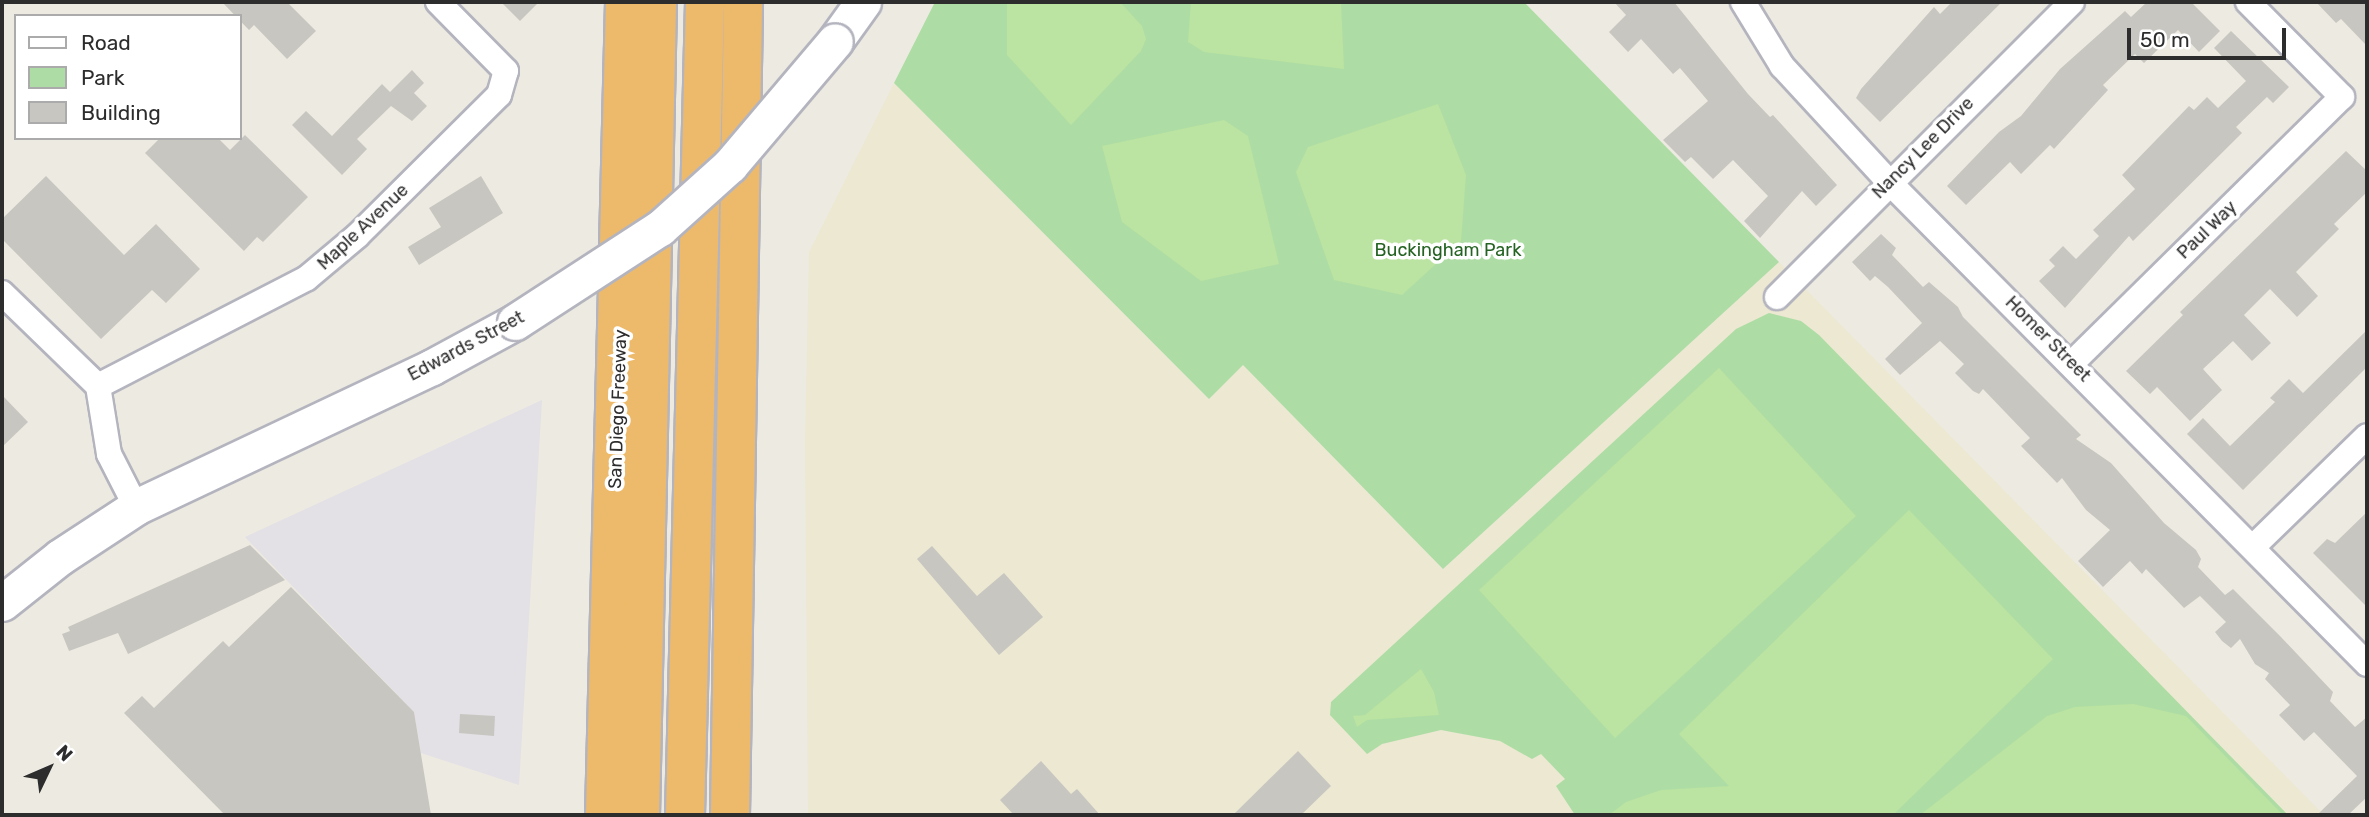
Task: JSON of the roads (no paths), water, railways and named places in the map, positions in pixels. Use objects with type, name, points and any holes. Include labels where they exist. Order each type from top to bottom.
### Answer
[{"type":"highway","name":"San Diego Freeway","points":[[606,815],[625,2]]},
{"type":"highway","points":[[640,815],[657,2]]},
{"type":"highway","points":[[685,815],[705,2]]},
{"type":"highway","points":[[730,815],[743,2]]},
{"type":"street","name":"Maple Avenue","points":[[98,386],[307,278],[357,236],[499,94],[506,71],[438,2]]},
{"type":"street","name":"Edwards Street","points":[[2,603],[60,556],[136,507],[432,367],[514,322],[660,228],[730,165],[835,41],[863,2]]},
{"type":"street","name":"Homer Street","points":[[1743,2],[1782,66],[1889,182],[2072,363],[2367,664]]},
{"type":"street","name":"Nancy Lee Drive","points":[[1777,297],[1889,182],[2072,2]]},
{"type":"street","name":"Paul Way","points":[[2072,363],[2342,97],[2248,2]]},
{"type":"street","points":[[2,293],[98,386],[108,454],[136,507]]},
{"type":"street","points":[[2253,547],[2367,436]]},
{"type":"park label","name":"Buckingham Park","points":[[1448,250]]}]
